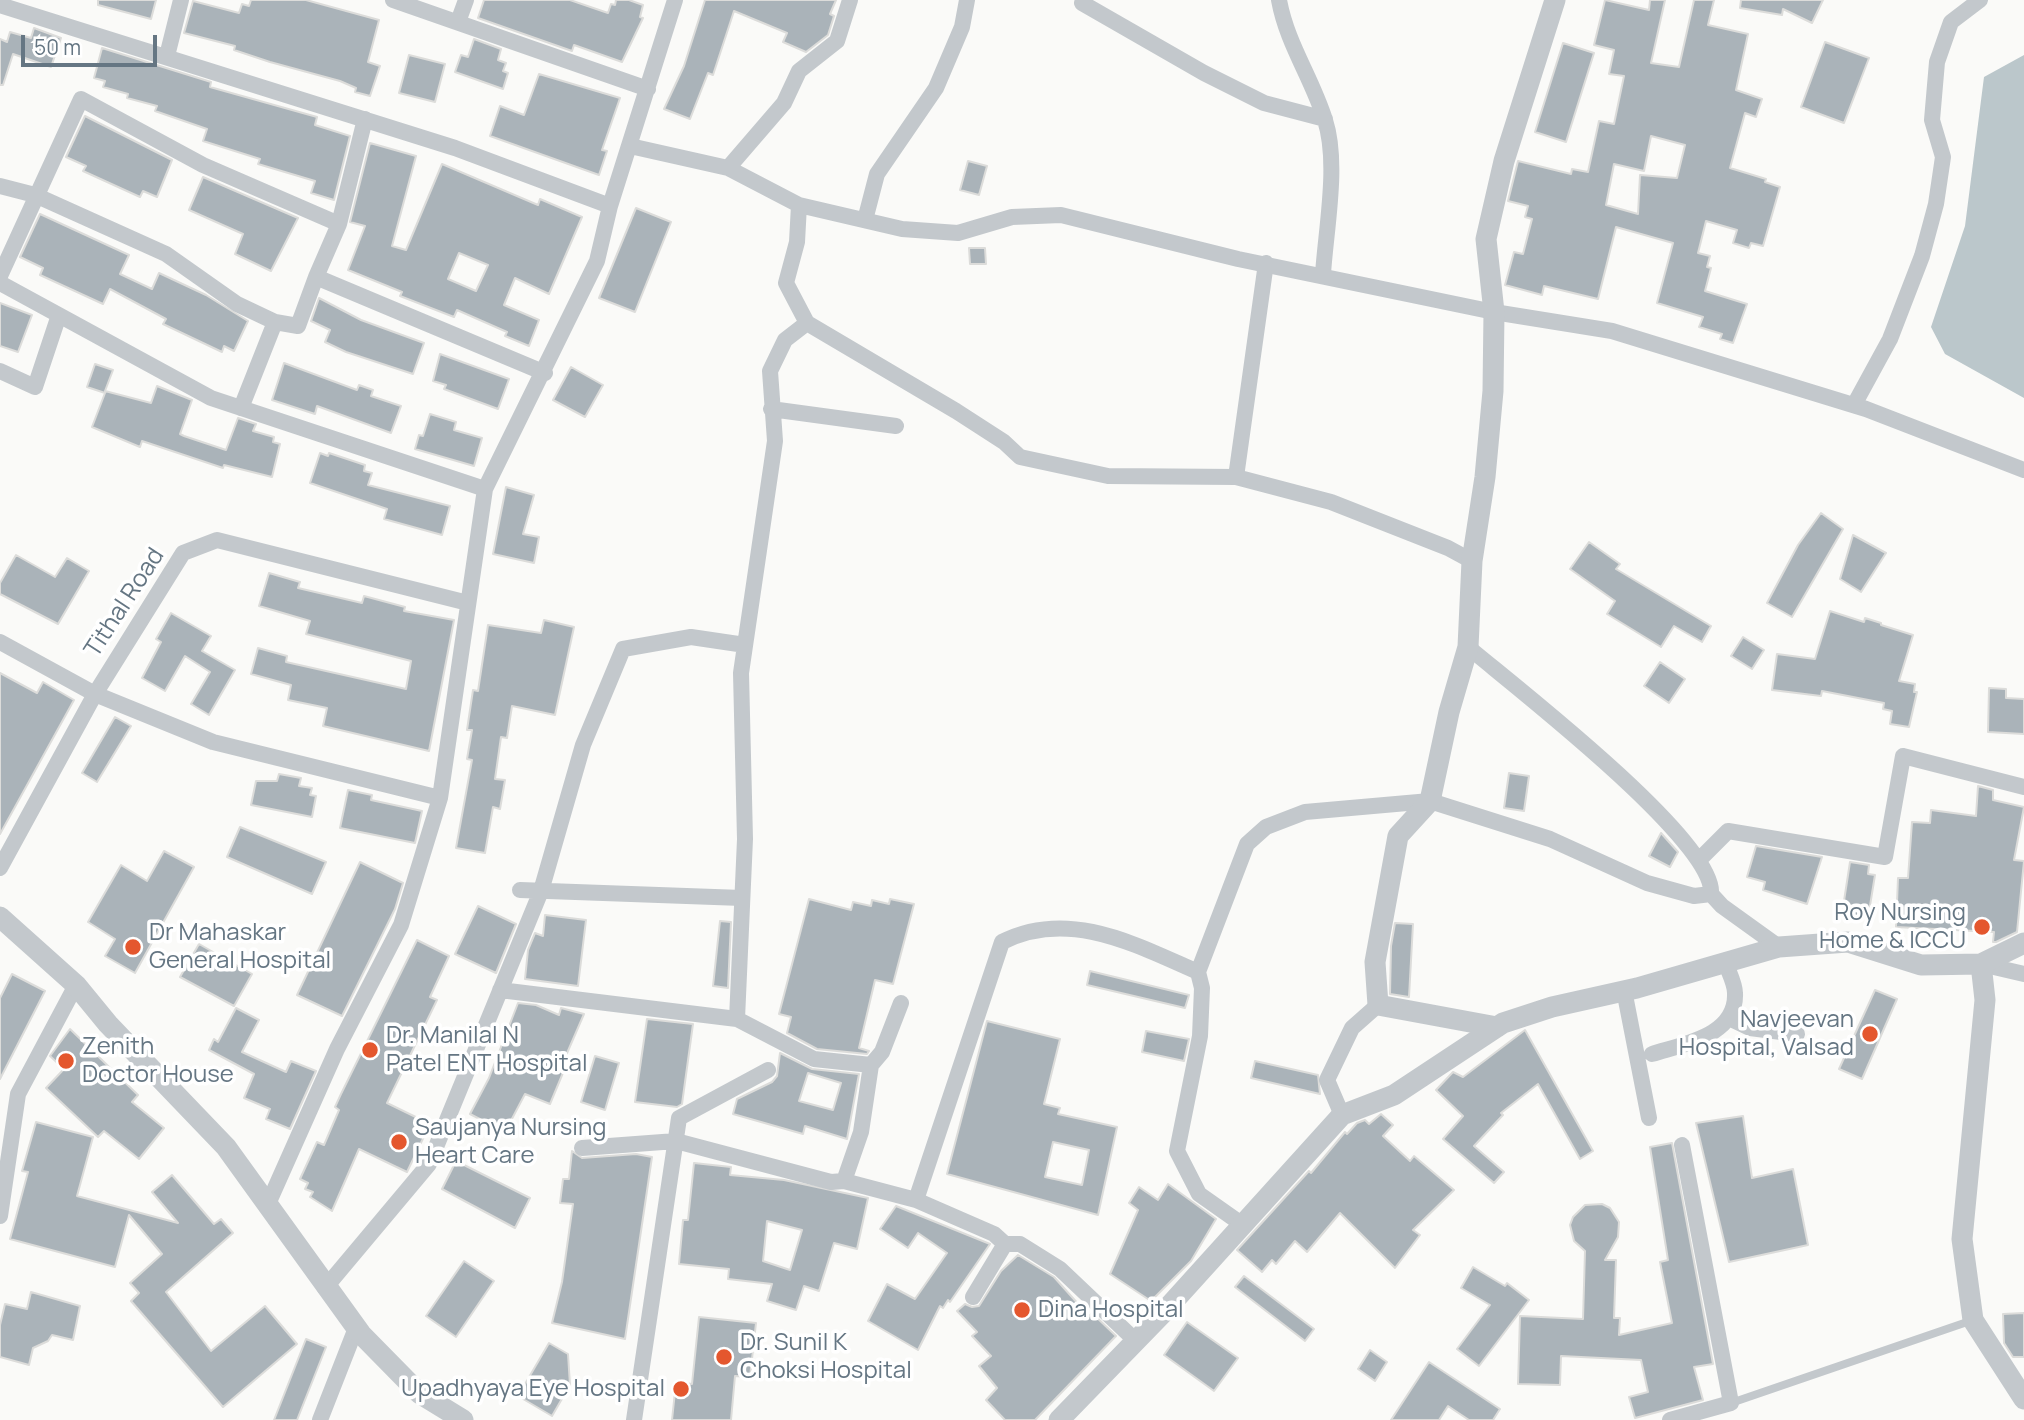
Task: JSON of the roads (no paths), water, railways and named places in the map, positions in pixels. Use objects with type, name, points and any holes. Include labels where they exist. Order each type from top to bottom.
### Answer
[{"type":"street","points":[[167,56],[181,0]]},
{"type":"street","points":[[393,0],[648,89]]},
{"type":"street","points":[[458,22],[466,0]]},
{"type":"street","points":[[268,1204],[337,1049],[401,925],[440,798],[485,489],[545,373],[597,261],[610,206],[675,0]]},
{"type":"street","points":[[728,168],[784,103],[799,71],[837,41],[850,0]]},
{"type":"street","points":[[864,220],[877,174],[936,88],[962,27],[967,0]]},
{"type":"street","points":[[1279,0],[1284,28],[1325,119],[1332,147],[1323,274]]},
{"type":"street","points":[[1378,1005],[1375,962],[1398,836],[1430,801],[1449,712],[1468,647],[1472,561],[1485,477],[1492,403],[1494,312],[1486,239],[1504,161],[1555,0]]},
{"type":"street","points":[[1854,405],[1890,340],[1922,256],[1936,204],[1943,158],[1931,120],[1937,62],[1951,22],[1980,0]]},
{"type":"street","points":[[1082,3],[1205,73],[1265,103],[1325,119]]},
{"type":"street","points":[[0,5],[456,148],[610,206]]},
{"type":"street","points":[[0,276],[81,99],[203,165],[339,224]]},
{"type":"street","points":[[0,186],[35,195],[166,254],[237,304],[275,322],[298,326],[339,224],[365,119]]},
{"type":"street","points":[[630,145],[728,168],[799,205],[902,229],[958,233],[1012,217],[1061,215],[1266,264],[1494,312],[1612,331],[1854,405],[2024,470]]},
{"type":"street","points":[[799,205],[797,242],[786,283],[807,323],[956,411],[1004,442],[1020,457],[1108,476],[1236,477],[1331,502],[1448,548],[1472,561]]},
{"type":"street","points":[[1236,477],[1266,264]]},
{"type":"street","points":[[316,277],[545,373]]},
{"type":"street","points":[[0,283],[211,398],[485,489]]},
{"type":"street","points":[[0,371],[34,387],[59,315]]},
{"type":"street","points":[[241,408],[275,322]]},
{"type":"street","points":[[737,1019],[745,839],[741,673],[775,441],[770,371],[785,340],[807,323]]},
{"type":"street","points":[[771,409],[896,426]]},
{"type":"street","name":"Tithal Road","points":[[0,642],[95,694],[183,553],[217,540],[468,603]]},
{"type":"street","points":[[326,1288],[429,1164],[541,891],[583,745],[623,649],[691,637],[746,645]]},
{"type":"street","points":[[1468,647],[1651,803],[1699,860],[1712,881],[1711,894],[1722,906],[1779,947]]},
{"type":"street","points":[[0,868],[95,694],[213,743],[440,798]]},
{"type":"street","points":[[1699,860],[1728,831],[1885,857],[1903,756],[2024,788]]},
{"type":"street","points":[[1243,1224],[1199,1194],[1177,1151],[1200,1036],[1202,988],[1198,972],[1247,844],[1266,827],[1304,812],[1430,801],[1550,839],[1647,883],[1695,896],[1711,894]]},
{"type":"street","points":[[520,890],[742,898]]},
{"type":"street","points":[[0,917],[76,985],[108,1024],[226,1147],[356,1328],[419,1394],[453,1417]]},
{"type":"street","points":[[916,1200],[1002,942],[1023,932],[1085,928],[1113,936],[1198,972]]},
{"type":"street","points":[[1059,1420],[1136,1341],[1342,1115],[1394,1094],[1497,1027],[1552,1007],[1779,947],[1848,942],[1921,965],[1981,964],[2024,974]]},
{"type":"street","points":[[1981,964],[2024,943]]},
{"type":"street","points":[[1652,1054],[1717,1032],[1729,1018],[1735,993],[1725,961]]},
{"type":"street","points":[[1981,964],[1985,1000],[1962,1239],[1973,1320],[2020,1386]]},
{"type":"street","points":[[0,1216],[18,1094],[76,985]]},
{"type":"street","points":[[500,990],[737,1019],[814,1059],[871,1065]]},
{"type":"street","points":[[1624,990],[1649,1118]]},
{"type":"street","points":[[844,1181],[860,1132],[871,1065],[882,1052],[901,1003]]},
{"type":"street","points":[[1378,1005],[1497,1027]]},
{"type":"street","points":[[1342,1115],[1327,1080],[1352,1028],[1378,1005]]},
{"type":"street","points":[[1729,1018],[1750,1028],[1797,1034]]},
{"type":"street","points":[[634,1420],[679,1118],[768,1070]]},
{"type":"street","points":[[582,1148],[676,1141],[831,1182],[844,1181],[916,1200],[994,1234],[1005,1244],[1020,1244],[1060,1269],[1136,1341]]},
{"type":"street","points":[[1670,1420],[1731,1403],[1682,1145]]},
{"type":"street","points":[[973,1297],[1005,1244]]},
{"type":"street","points":[[320,1420],[356,1328]]},
{"type":"lane","points":[[1731,1403],[1973,1320]]},
{"type":"place","name":"Roy Nursing Home & ICCU","points":[[1982,927]]},
{"type":"place","name":"Dr Mahaskar General Hospital","points":[[133,947]]},
{"type":"place","name":"Navjeevan Hospital, Valsad","points":[[1870,1034]]},
{"type":"place","name":"Dr. Manilal N Patel ENT Hospital","points":[[370,1050]]},
{"type":"place","name":"Zenith Doctor House","points":[[66,1061]]},
{"type":"place","name":"Saujanya Nursing Heart Care","points":[[399,1142]]},
{"type":"place","name":"Dina Hospital","points":[[1022,1310]]},
{"type":"place","name":"Dr. Sunil K Choksi Hospital","points":[[724,1357]]},
{"type":"place","name":"Upadhyaya Eye Hospital","points":[[681,1389]]}]
